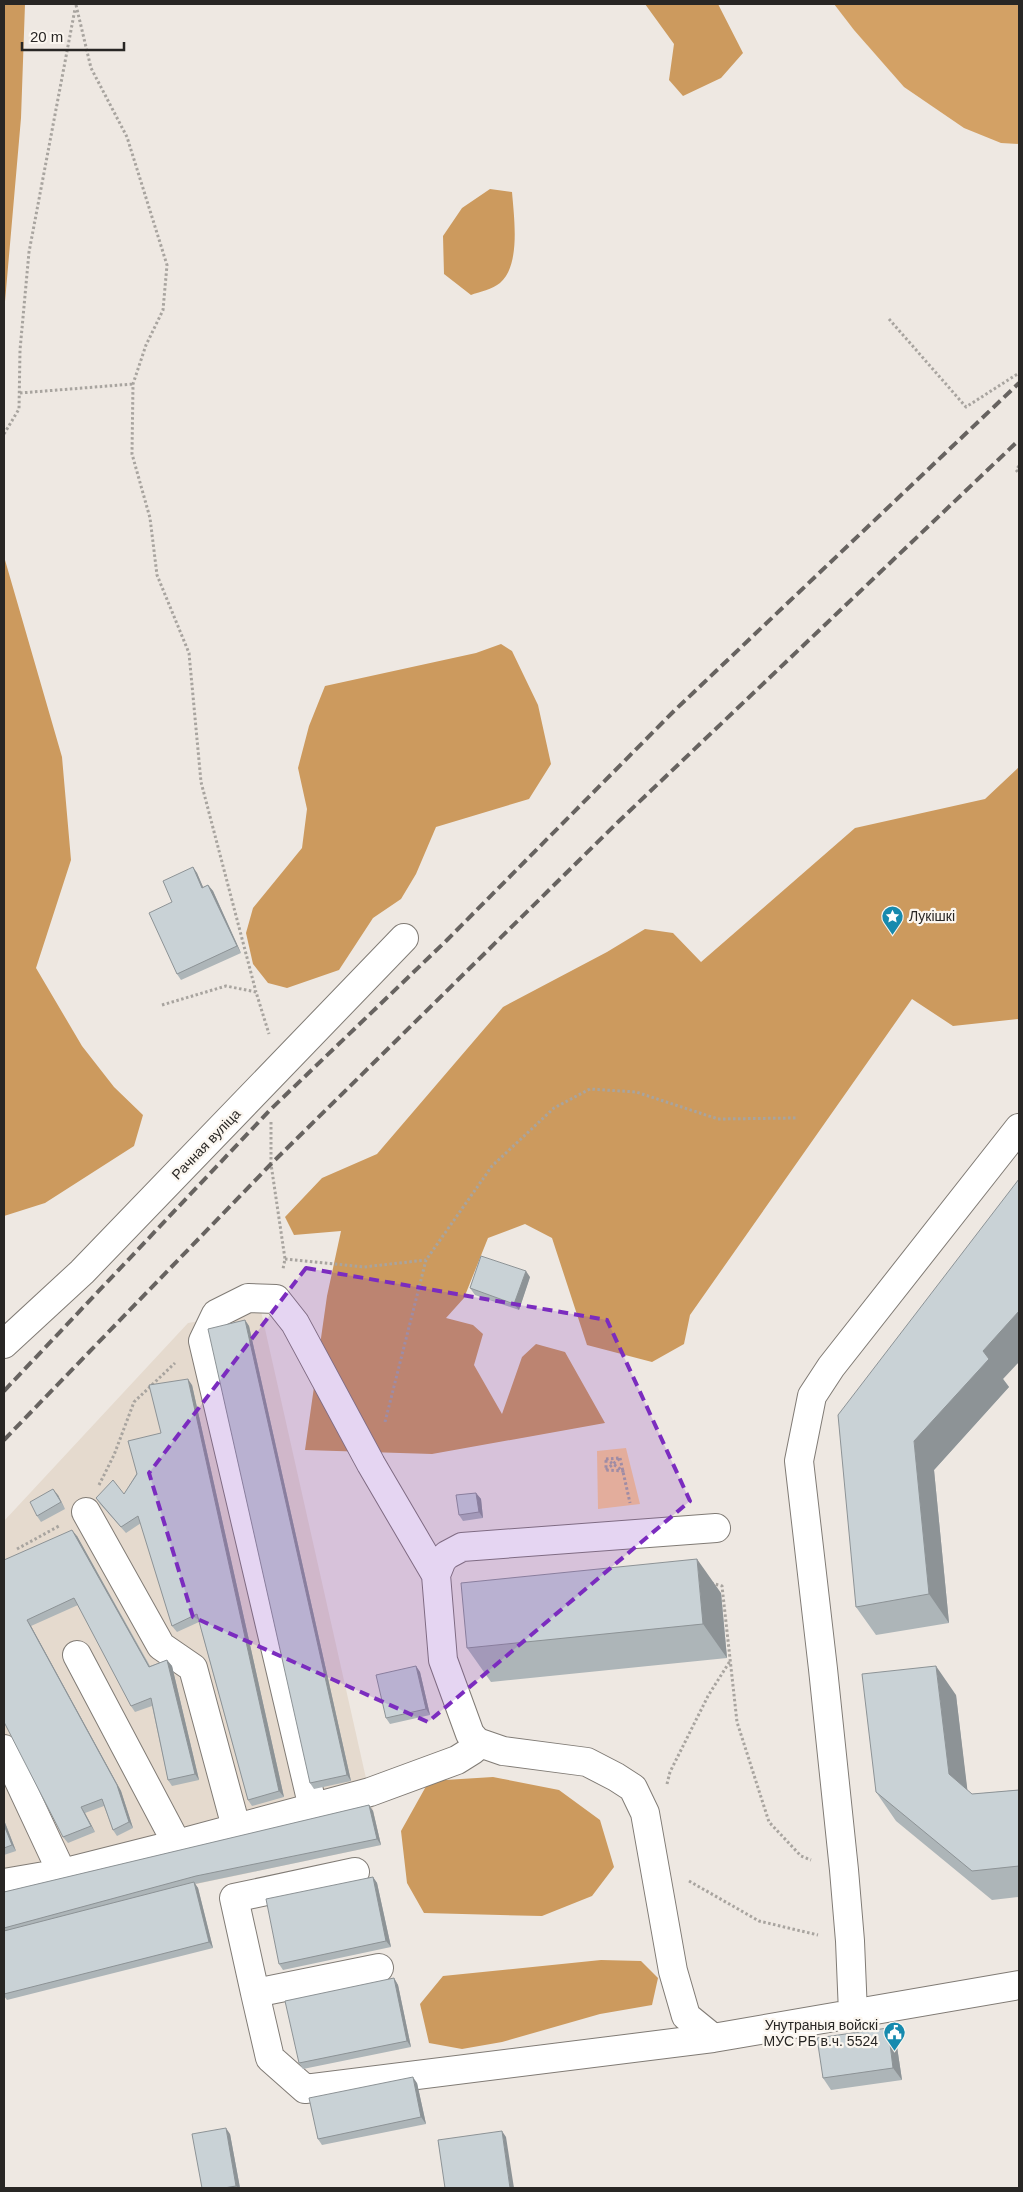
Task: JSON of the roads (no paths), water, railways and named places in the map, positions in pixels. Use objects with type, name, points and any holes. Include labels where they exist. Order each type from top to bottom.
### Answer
[{"type":"street","name":"Рачная вуліца","points":[[4,1344],[82,1272],[404,938]]},
{"type":"street","points":[[853,2014],[850,1941],[844,1870],[823,1669],[798,1461],[812,1396],[831,1367],[1019,1128]]},
{"type":"street","points":[[313,1808],[203,1341],[216,1314],[248,1298],[276,1299],[295,1323],[371,1464],[436,1574],[444,1660],[470,1734],[477,1742],[503,1751],[587,1762],[616,1777],[632,1788],[645,1813],[674,1971],[686,2016],[713,2038]]},
{"type":"street","points":[[86,1512],[160,1646],[193,1668],[236,1827]]},
{"type":"street","points":[[436,1574],[442,1560],[462,1547],[716,1528]]},
{"type":"street","points":[[77,1655],[177,1844]]},
{"type":"street","points":[[4,1883],[62,1872],[177,1844],[370,1792],[457,1760],[473,1750],[477,1742]]},
{"type":"street","points":[[4,1749],[62,1872]]},
{"type":"street","points":[[355,1872],[234,1898],[270,2058],[304,2089],[713,2038],[1019,1985]]},
{"type":"street","points":[[255,1993],[379,1968]]},
{"type":"railway","points":[[4,1391],[271,1109],[446,941],[674,711],[1019,383]]},
{"type":"railway","points":[[4,1440],[271,1164],[618,822],[1019,440]]},
{"type":"place","name":"Лукішкі","points":[[893,935]]},
{"type":"place","name":"Унутраныя войскі МУС РБ в.ч. 5524","points":[[894,2052]]}]
